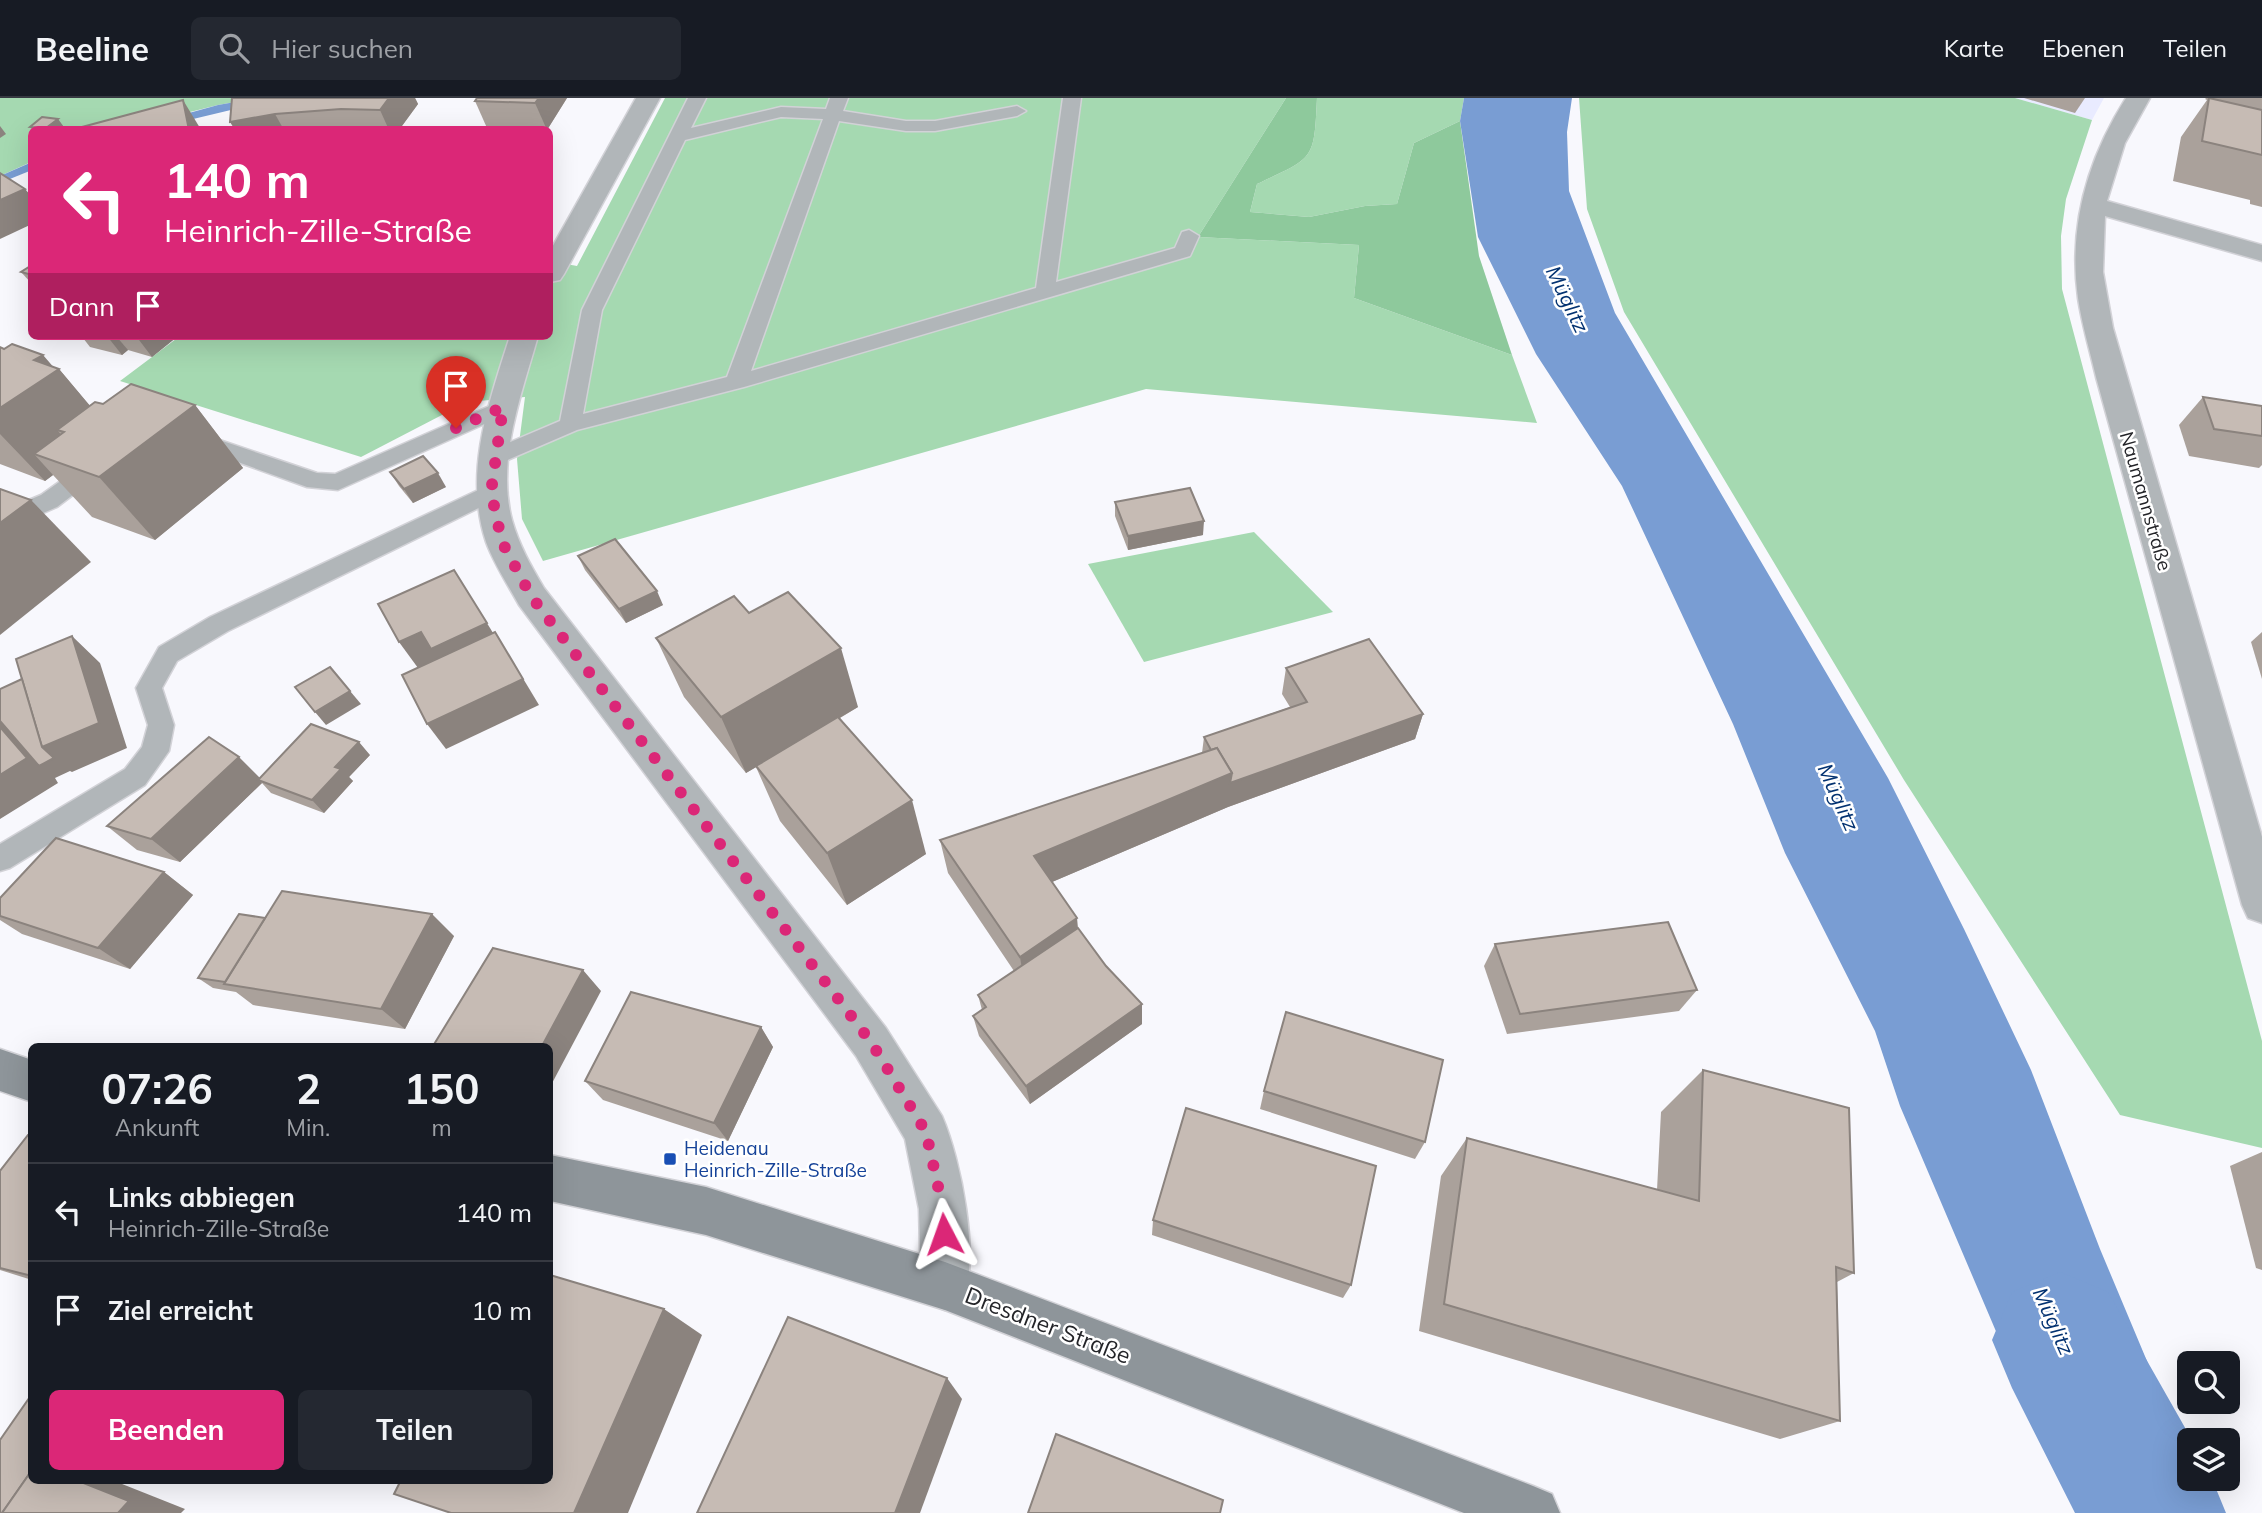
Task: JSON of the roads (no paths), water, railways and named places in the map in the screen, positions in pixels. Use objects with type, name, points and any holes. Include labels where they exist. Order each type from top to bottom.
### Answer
[{"type":"street","points":[[553,269],[648,98]]},
{"type":"street","name":"Naumannstraße","points":[[2138,98],[2125,117],[2103,170],[2093,205],[2089,254],[2092,296],[2111,377],[2262,905]]},
{"type":"street","points":[[2093,205],[2262,253]]},
{"type":"street","points":[[523,340],[503,407],[493,474],[502,542],[531,596],[871,1042],[926,1132],[943,1209],[945,1286]]},
{"type":"street","points":[[0,1070],[28,1079]]},
{"type":"street","name":"Dresdner Straße","points":[[553,1179],[706,1211],[945,1286],[1533,1513]]},
{"type":"lane","points":[[570,425],[592,310],[696,98]]},
{"type":"lane","points":[[1045,293],[1072,98]]},
{"type":"lane","points":[[678,136],[781,112],[836,106],[874,124],[926,126],[1017,111]]},
{"type":"lane","points":[[737,382],[836,106]]},
{"type":"lane","points":[[0,859],[135,777],[155,751],[161,725],[149,688],[168,654],[493,474],[570,425],[737,382],[1183,252],[1189,236]]},
{"type":"lane","points":[[178,432],[315,481],[338,482],[503,407]]},
{"type":"lane","points":[[0,524],[13,514],[49,501],[112,454]]},
{"type":"water","points":[[1464,98],[1572,98],[1567,132],[1569,191],[1615,313],[1888,778],[1964,929],[2031,1070],[2100,1249],[2177,1433],[2177,1456],[2061,1484],[1900,1106],[1875,1031],[1785,853],[1733,724],[1622,486],[1536,354],[1478,237],[1460,121]]},
{"type":"waterway","points":[[148,126],[218,108],[276,98]]},
{"type":"waterway","points":[[0,180],[28,167]]},
{"type":"waterway","name":"Müglitz","points":[[2060,1340],[2153,1513]]},
{"type":"place","name":"Heidenau Heinrich-Zille-Straße","points":[[670,1159]]}]
